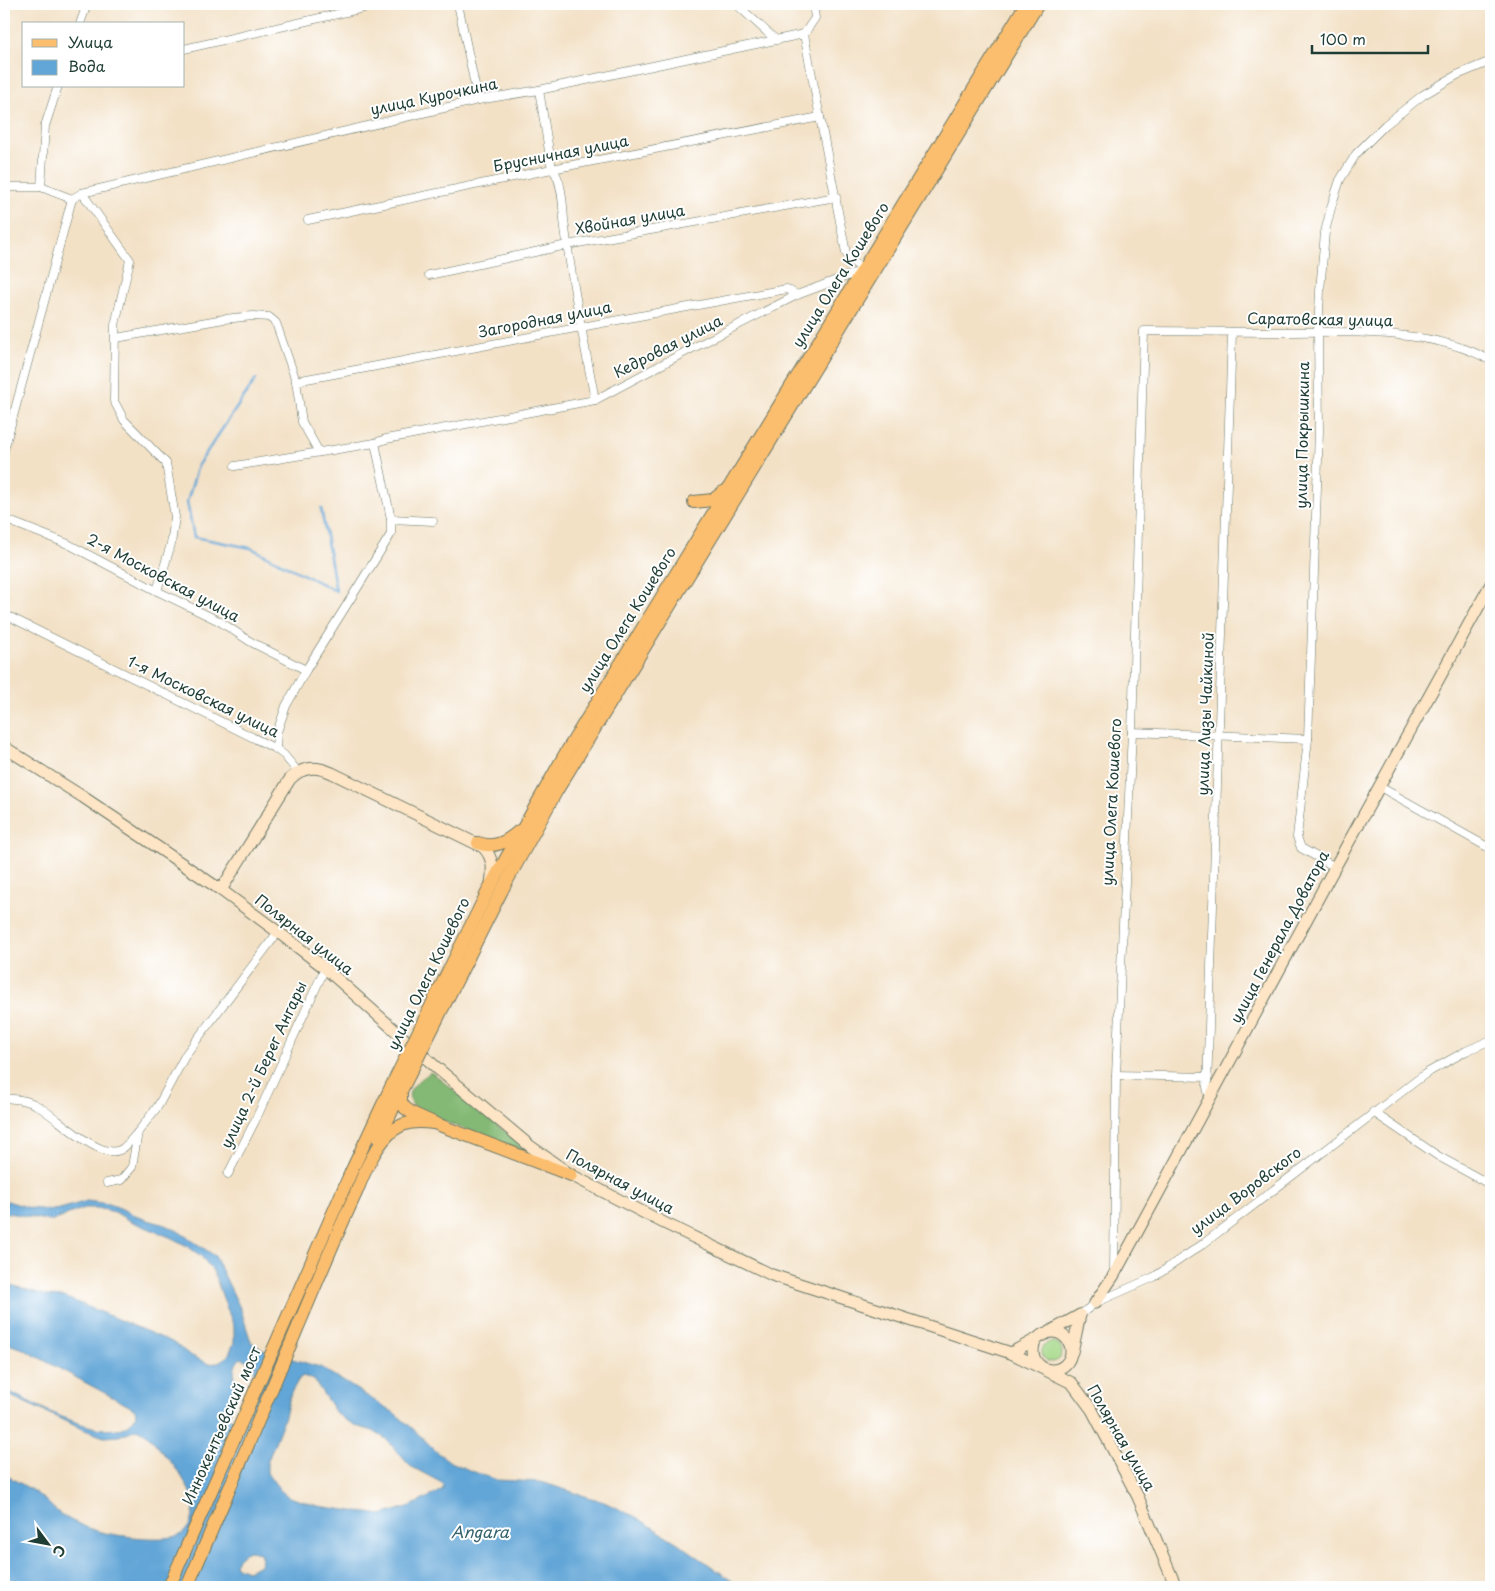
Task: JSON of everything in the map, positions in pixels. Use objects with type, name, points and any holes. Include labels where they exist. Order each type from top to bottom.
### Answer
[{"type":"main road","name":"улица Олега Кошевого","points":[[305,1278],[351,1172],[396,1089],[496,888],[523,827],[564,756],[1026,4]]},
{"type":"main road","name":"улица Олега Кошевого","points":[[496,888],[1038,4]]},
{"type":"main road","points":[[694,502],[713,500],[733,480]]},
{"type":"main road","name":"улица Генерала Доватора","points":[[1095,1303],[1114,1275],[1491,584]]},
{"type":"main road","name":"Полярная улица","points":[[4,747],[83,797],[220,890],[278,932],[325,968],[437,1068],[530,1146],[571,1175],[664,1223],[772,1275],[1011,1353],[1072,1383],[1092,1410],[1138,1497],[1176,1587]]},
{"type":"main road","points":[[220,890],[284,787],[298,772],[306,768],[326,770],[478,843],[490,846],[501,844],[523,827]]},
{"type":"main road","points":[[478,843],[487,851],[492,861],[496,888]]},
{"type":"main road","name":"улица Олега Кошевого","points":[[363,1176],[396,1089]]},
{"type":"main road","points":[[396,1089],[405,1108],[434,1123],[571,1175]]},
{"type":"main road","points":[[363,1176],[379,1146],[398,1126],[411,1122],[434,1123]]},
{"type":"main road","name":"Иннокентьевский мост","points":[[187,1587],[363,1176]]},
{"type":"main road","name":"Иннокентьевский мост","points":[[169,1587],[305,1278]]},
{"type":"main road","points":[[1072,1383],[1070,1372],[1071,1354],[1071,1348],[1066,1338],[1056,1333],[1045,1334],[1036,1342],[1034,1348],[1035,1360],[1042,1367],[1049,1370],[1066,1365],[1071,1354],[1080,1314]]},
{"type":"main road","name":"улица Воровского","points":[[1011,1353],[1080,1314]]},
{"type":"street","points":[[81,22],[87,4]]},
{"type":"street","points":[[185,49],[381,4]]},
{"type":"street","points":[[458,4],[478,100]]},
{"type":"street","points":[[736,4],[776,40]]},
{"type":"street","points":[[813,4],[814,18],[804,34],[846,253],[852,262],[863,270]]},
{"type":"street","name":"улица Курочкина","points":[[72,199],[82,193],[478,100],[539,90],[804,34]]},
{"type":"street","name":"улица Покрышкина","points":[[1335,867],[1300,848],[1296,836],[1308,739],[1319,431],[1318,332],[1325,232],[1340,180],[1356,154],[1385,125],[1423,95],[1457,75],[1491,61]]},
{"type":"street","points":[[41,187],[45,126],[57,88]]},
{"type":"street","points":[[539,90],[552,169],[557,175],[563,205],[567,245],[595,400]]},
{"type":"street","name":"Брусничная улица","points":[[308,220],[552,169],[820,117]]},
{"type":"street","points":[[4,187],[41,187],[72,199],[4,450]]},
{"type":"street","points":[[82,193],[130,260],[115,326],[114,401],[124,420],[166,463],[175,517],[171,544],[157,591]]},
{"type":"street","name":"Хвойная улица","points":[[429,275],[567,245],[836,197]]},
{"type":"street","name":"Кедровая улица","points":[[235,466],[376,443],[386,439],[595,400],[797,295],[863,270]]},
{"type":"street","name":"Загородная улица","points":[[296,381],[786,289],[797,295]]},
{"type":"street","points":[[116,338],[224,319],[253,316],[270,318],[276,323],[296,381],[302,422],[319,452]]},
{"type":"street","name":"Саратовская улица","points":[[1144,331],[1318,332],[1417,337],[1450,344],[1474,352],[1491,361]]},
{"type":"street","name":"улица Олега Кошевого","points":[[1114,1275],[1116,1075],[1132,732],[1144,331]]},
{"type":"street","name":"улица Лизы Чайкиной","points":[[1212,1096],[1208,1092],[1207,1087],[1232,332]]},
{"type":"street","points":[[276,749],[277,732],[286,706],[306,670],[391,534],[391,519],[376,443]]},
{"type":"street","name":"2-я Московская улица","points":[[4,519],[68,544],[219,621],[251,642],[306,670]]},
{"type":"street","points":[[391,519],[433,521]]},
{"type":"street","name":"1-я Московская улица","points":[[4,614],[276,749],[284,755],[298,772]]},
{"type":"street","points":[[1132,732],[1308,739]]},
{"type":"street","points":[[1380,786],[1491,848]]},
{"type":"street","points":[[4,1098],[23,1100],[36,1104],[90,1144],[106,1150],[121,1150],[158,1106],[186,1054],[278,932]]},
{"type":"street","name":"улица 2-й Берег Ангары","points":[[228,1174],[255,1121],[325,968]]},
{"type":"street","name":"улица Воровского","points":[[1080,1314],[1095,1303],[1154,1277],[1202,1244],[1425,1074],[1466,1051],[1491,1040]]},
{"type":"street","points":[[1116,1075],[1208,1077]]},
{"type":"street","points":[[1373,1112],[1438,1156],[1491,1185]]},
{"type":"street","points":[[108,1183],[122,1180],[132,1168],[138,1132]]},
{"type":"green space","points":[[431,1072],[523,1146],[525,1150],[523,1151],[421,1113],[410,1100],[409,1095],[414,1086]]},
{"type":"green space","points":[[1052,1342],[1059,1345],[1062,1352],[1059,1359],[1052,1362],[1045,1359],[1042,1352],[1045,1345]]},
{"type":"water","name":"Angara","points":[[4,1200],[30,1208],[49,1210],[60,1209],[87,1201],[109,1204],[138,1217],[178,1231],[215,1256],[241,1310],[251,1342],[265,1351],[320,1367],[393,1412],[449,1461],[496,1480],[541,1482],[604,1502],[636,1517],[681,1545],[741,1587],[4,1587],[4,1474],[36,1493],[68,1519],[97,1531],[115,1535],[163,1538],[180,1535],[190,1524],[193,1515],[193,1505],[191,1495],[182,1477],[154,1442],[144,1433],[136,1429],[119,1436],[104,1437],[82,1429],[4,1393],[4,1389],[52,1413],[95,1427],[113,1429],[128,1425],[136,1414],[135,1410],[129,1406],[21,1348],[4,1343],[4,1283],[48,1296],[63,1297],[74,1301],[172,1342],[190,1355],[209,1364],[217,1363],[228,1356],[234,1343],[234,1327],[213,1271],[201,1256],[172,1238],[128,1220],[115,1212],[97,1208],[84,1208],[51,1221],[4,1212]],"holes":[[[241,1358],[254,1364],[253,1378],[245,1399],[235,1419],[232,1420],[229,1416],[234,1398],[235,1369]],[[303,1376],[314,1380],[336,1413],[359,1427],[373,1431],[386,1439],[410,1466],[442,1483],[442,1490],[411,1506],[382,1515],[318,1506],[289,1497],[281,1491],[267,1473],[267,1463],[284,1419],[291,1393],[299,1379]],[[250,1551],[260,1553],[262,1559],[260,1565],[247,1571],[237,1567],[235,1564],[243,1554]]]},
{"type":"waterway","points":[[256,379],[198,465],[187,502],[194,537],[251,548],[336,591],[321,508]]}]
